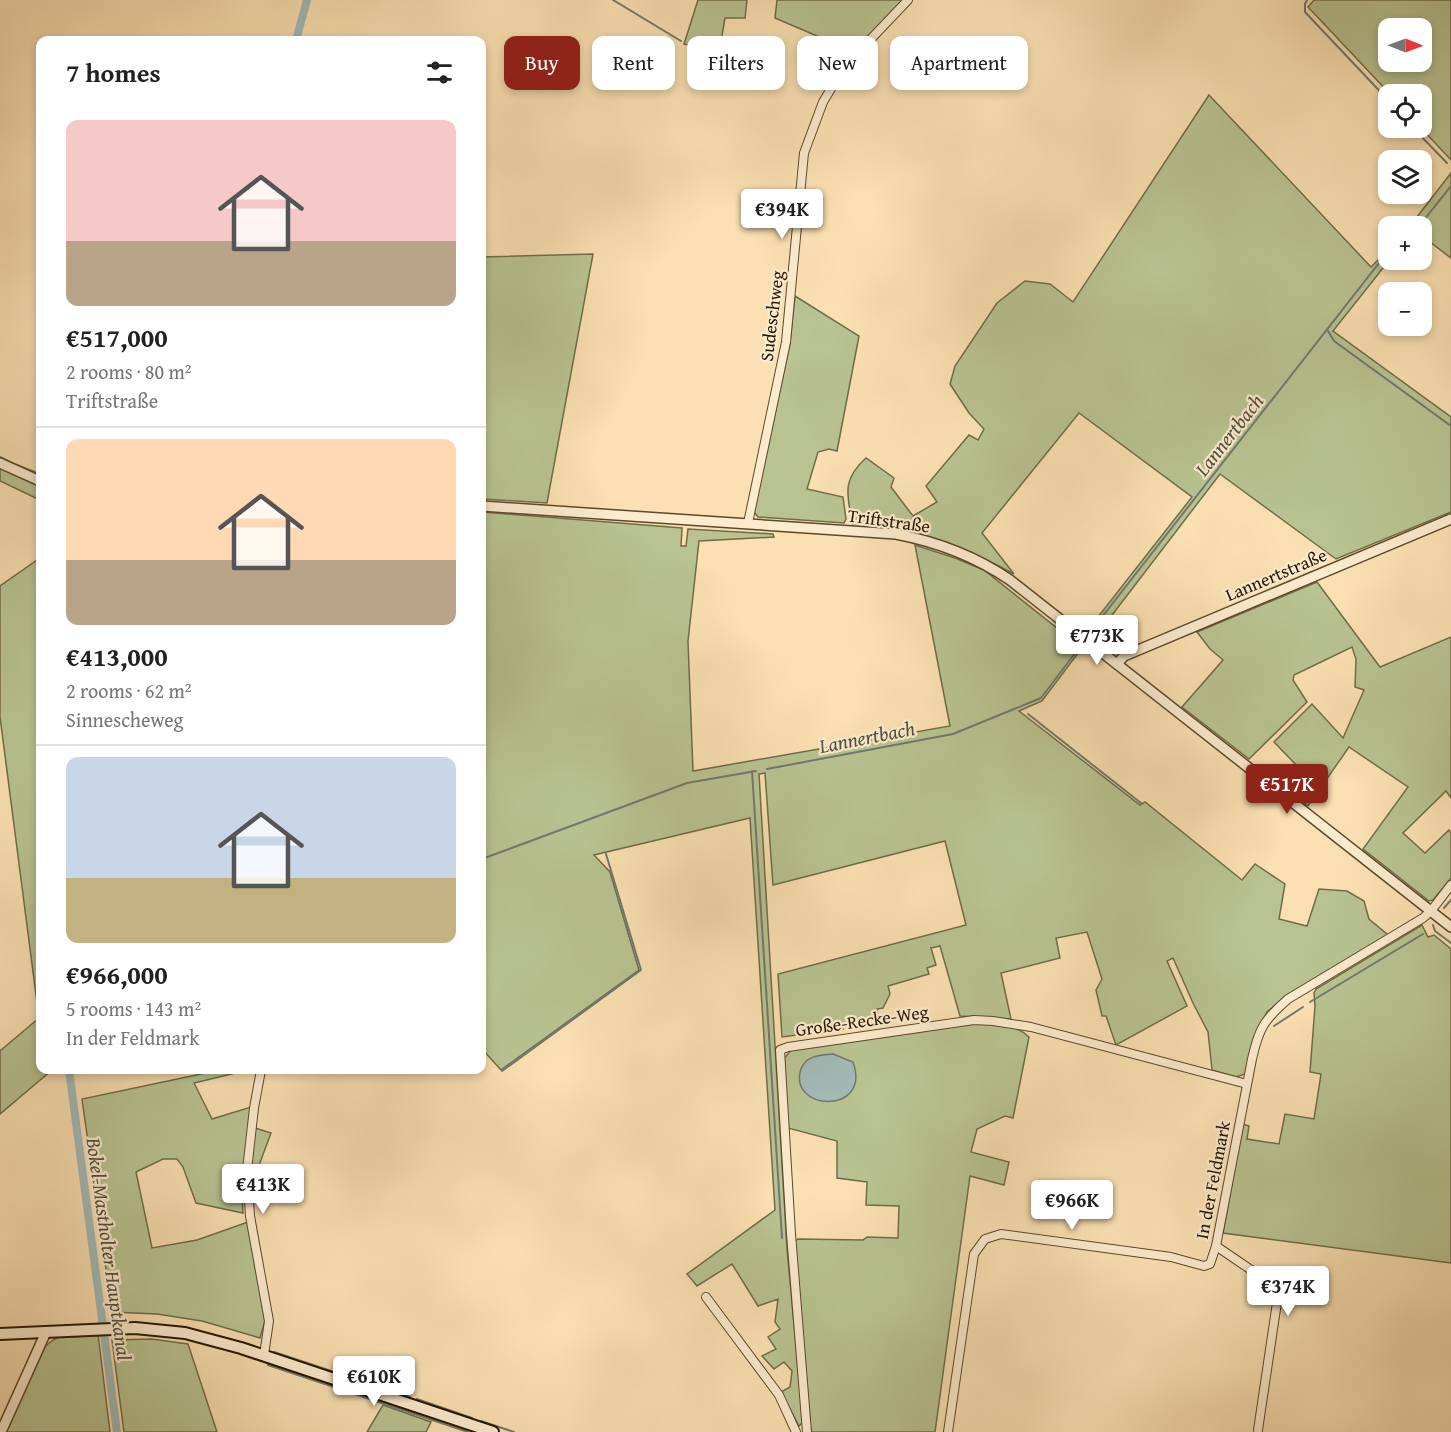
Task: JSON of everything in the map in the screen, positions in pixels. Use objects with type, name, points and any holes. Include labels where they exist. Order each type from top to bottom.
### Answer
[{"type":"main road","points":[[0,1334],[115,1329],[185,1333],[264,1355],[493,1432]]},
{"type":"street","name":"Sudeschweg","points":[[748,524],[786,342],[804,153],[823,102],[835,82],[868,42],[908,0]]},
{"type":"street","points":[[0,463],[36,479]]},
{"type":"street","name":"Triftstraße","points":[[486,506],[896,534],[957,551],[986,564],[1010,580],[1451,927]]},
{"type":"street","name":"Lannertstraße","points":[[1117,664],[1124,656],[1451,519]]},
{"type":"street","name":"In der Feldmark","points":[[948,1432],[974,1254],[985,1239],[1001,1234],[1171,1257],[1204,1266],[1210,1264],[1216,1246],[1256,1041],[1269,1016],[1288,999],[1416,923],[1431,911],[1451,885]]},
{"type":"street","name":"Große-Recke-Weg","points":[[706,1297],[779,1395],[796,1432],[807,1430],[788,1191],[780,1050],[974,1020],[993,1020],[1031,1027],[1247,1084]]},
{"type":"street","points":[[260,1074],[252,1117],[247,1170],[250,1216],[269,1320],[264,1355]]},
{"type":"street","points":[[1216,1246],[1279,1289],[1258,1430]]},
{"type":"street","points":[[1,1432],[46,1332]]},
{"type":"green space","points":[[698,0],[747,0],[745,18],[725,18],[722,36],[687,36],[687,45],[684,44]]},
{"type":"green space","points":[[777,0],[904,0],[871,36],[817,36],[775,18]]},
{"type":"green space","points":[[1314,0],[1451,0],[1451,160],[1430,138],[1432,84],[1381,84],[1308,7]]},
{"type":"green space","points":[[1209,95],[1371,267],[1378,260],[1378,270],[1381,270],[1333,331],[1451,417],[1451,512],[1336,559],[1220,474],[1096,636],[1087,631],[1192,497],[1079,413],[982,533],[1014,574],[930,537],[894,529],[853,527],[848,498],[849,482],[852,474],[866,458],[894,478],[891,487],[913,516],[937,502],[926,486],[969,435],[978,440],[984,429],[969,413],[950,384],[955,366],[997,303],[1025,281],[1050,284],[1073,302]]},
{"type":"green space","points":[[1451,173],[1451,258],[1432,244],[1432,216],[1418,216],[1427,204],[1432,204],[1432,198]]},
{"type":"green space","points":[[593,254],[547,503],[486,499],[486,257]]},
{"type":"green space","points":[[795,296],[859,336],[837,451],[829,449],[818,452],[807,489],[843,497],[846,519],[844,523],[758,517],[754,512],[790,343]]},
{"type":"green space","points":[[0,468],[36,484],[36,498],[0,481]]},
{"type":"green space","points":[[486,512],[682,528],[681,546],[686,546],[688,529],[773,534],[774,537],[699,541],[688,641],[693,771],[950,726],[915,545],[984,570],[1082,648],[1042,701],[1019,711],[1140,805],[1145,802],[1242,880],[1255,864],[1285,884],[1279,919],[1307,926],[1319,889],[1347,891],[1364,901],[1369,919],[1388,935],[1286,996],[1267,1012],[1253,1039],[1245,1074],[1236,1077],[1212,1070],[1208,1032],[1173,958],[1167,961],[1187,1006],[1116,1045],[1106,1016],[1102,1016],[1096,990],[1102,979],[1087,932],[1056,938],[1060,958],[1001,973],[1011,1019],[960,1016],[940,946],[931,948],[936,965],[927,968],[929,974],[888,986],[890,994],[883,1008],[877,1009],[879,1025],[849,1028],[849,1025],[843,1025],[843,1029],[782,1037],[778,974],[966,925],[945,841],[773,885],[765,773],[759,774],[787,1249],[803,1422],[799,1426],[781,1392],[790,1387],[792,1371],[784,1362],[774,1369],[762,1356],[776,1349],[768,1337],[780,1329],[775,1322],[778,1299],[758,1306],[732,1264],[697,1286],[687,1274],[775,1210],[750,818],[594,855],[610,872],[639,970],[501,1070],[486,1053]]},
{"type":"green space","points":[[36,561],[36,995],[0,717],[0,586]]},
{"type":"green space","points":[[1317,582],[1380,667],[1451,637],[1451,798],[1446,791],[1403,833],[1425,853],[1449,830],[1451,833],[1451,878],[1433,900],[1429,901],[1363,849],[1408,787],[1349,747],[1308,806],[1285,788],[1301,770],[1274,742],[1312,704],[1343,738],[1364,690],[1355,687],[1356,659],[1352,647],[1294,675],[1293,680],[1307,702],[1249,759],[1182,707],[1223,660],[1210,649],[1197,632]]},
{"type":"green space","points":[[1422,925],[1428,937],[1434,935],[1451,949],[1451,1263],[1223,1233],[1243,1124],[1249,1126],[1247,1139],[1279,1144],[1285,1114],[1314,1119],[1321,1074],[1310,1072],[1316,989]]},
{"type":"green space","points":[[36,1021],[36,1074],[47,1074],[0,1114],[0,1051]]},
{"type":"green space","points":[[972,1024],[1009,1026],[1029,1037],[1013,1118],[1005,1116],[977,1129],[971,1152],[1009,1162],[1004,1185],[970,1176],[935,1432],[811,1432],[795,1241],[798,1239],[898,1238],[899,1206],[866,1205],[867,1182],[837,1178],[837,1141],[788,1128],[783,1060],[792,1049]]},
{"type":"green space","points":[[201,1074],[231,1074],[194,1083],[212,1119],[251,1107],[242,1192],[243,1213],[196,1203],[183,1167],[177,1159],[163,1159],[136,1172],[152,1248],[197,1240],[248,1222],[265,1321],[260,1338],[202,1321],[157,1314],[112,1312],[82,1099]]},
{"type":"green space","points":[[255,1128],[271,1133],[254,1184],[251,1170]]},
{"type":"green space","points":[[98,1334],[110,1432],[5,1432],[45,1347],[63,1336]]},
{"type":"green space","points":[[152,1339],[188,1344],[217,1432],[124,1432],[112,1340]]},
{"type":"green space","points":[[383,1405],[431,1422],[426,1432],[367,1432]]},
{"type":"water","points":[[833,1054],[853,1062],[856,1080],[851,1092],[841,1099],[829,1102],[816,1099],[806,1093],[800,1083],[801,1069],[810,1058]]},
{"type":"waterway","name":"Bokel-Mastholter Hauptkanal","points":[[297,36],[307,0]]},
{"type":"waterway","points":[[613,0],[681,41]]},
{"type":"waterway","points":[[1307,0],[1305,12],[1378,89]]},
{"type":"waterway","points":[[1423,138],[1447,163]]},
{"type":"waterway","name":"Lannertbach","points":[[1427,216],[1451,186]]},
{"type":"waterway","name":"Lannertbach","points":[[1091,631],[1378,264]]},
{"type":"waterway","points":[[1328,331],[1334,341],[1451,426]]},
{"type":"waterway","points":[[0,457],[36,472]]},
{"type":"waterway","name":"Lannertbach","points":[[767,769],[953,734],[1041,698],[1082,644]]},
{"type":"waterway","points":[[1028,714],[1141,803]]},
{"type":"waterway","points":[[752,771],[782,1238]]},
{"type":"waterway","name":"Lannertbach","points":[[486,858],[687,783],[756,771]]},
{"type":"waterway","points":[[502,1071],[641,970],[606,854]]},
{"type":"waterway","points":[[1444,908],[1451,900]]},
{"type":"waterway","points":[[1433,925],[1435,931],[1451,943]]},
{"type":"waterway","points":[[1310,1002],[1423,934]]},
{"type":"waterway","points":[[1274,1026],[1303,1007]]},
{"type":"waterway","name":"Bokel-Mastholter Hauptkanal","points":[[70,1074],[117,1432]]},
{"type":"waterway","points":[[274,1352],[410,1397]]},
{"type":"waterway","points":[[268,1365],[468,1432]]},
{"type":"waterway","points":[[417,1399],[472,1418]]},
{"type":"waterway","points":[[481,1421],[514,1432]]}]
